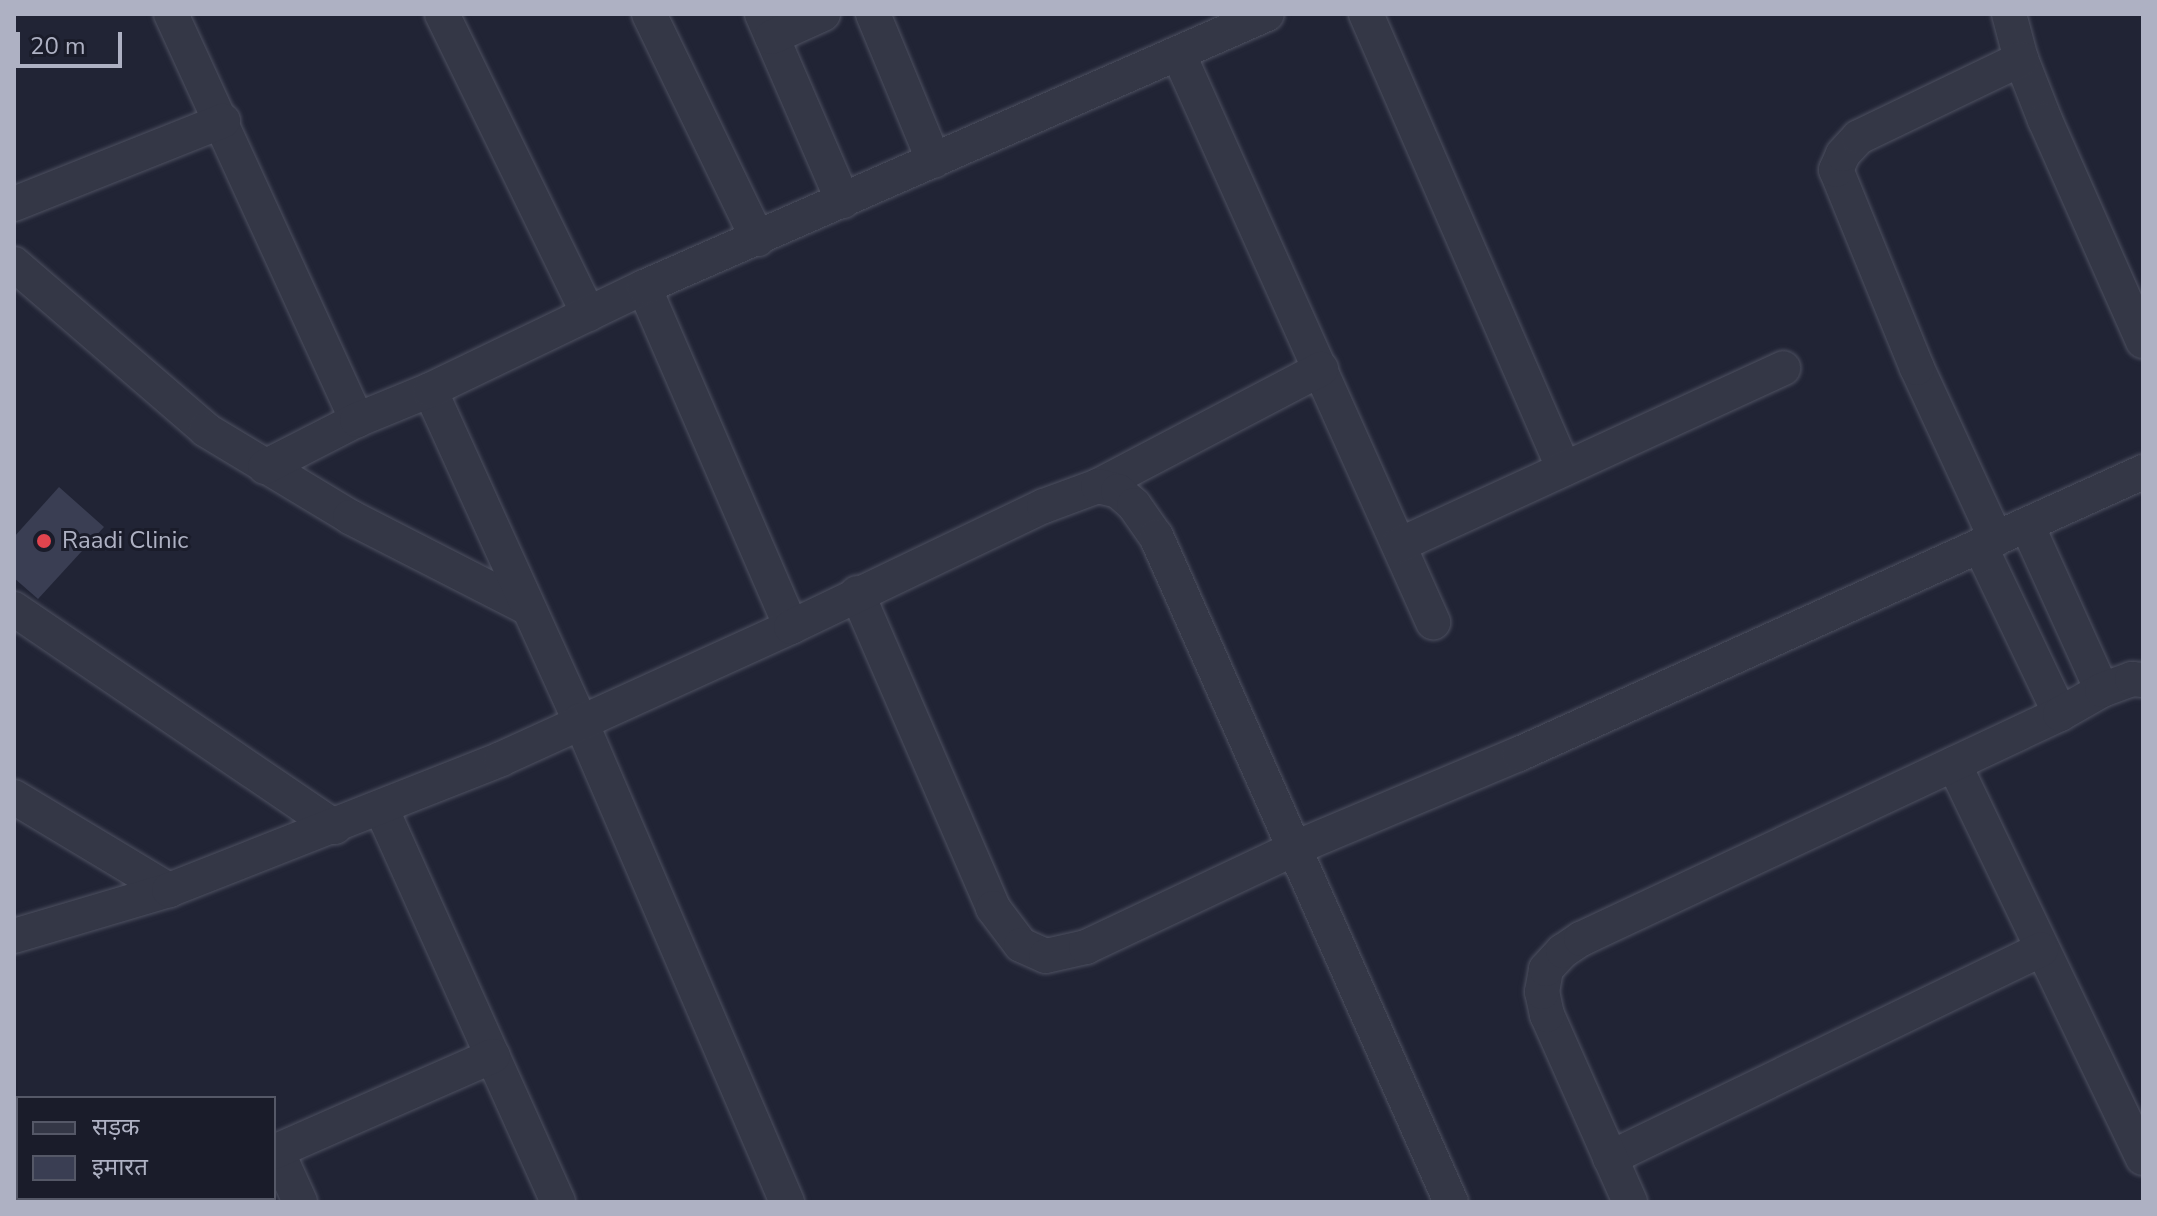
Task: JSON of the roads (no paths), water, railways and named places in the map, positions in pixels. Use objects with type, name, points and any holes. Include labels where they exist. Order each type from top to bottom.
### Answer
[{"type":"street","points":[[171,14],[223,121],[357,420]]},
{"type":"street","points":[[442,14],[588,314]]},
{"type":"street","points":[[649,14],[758,239]]},
{"type":"street","points":[[823,14],[767,26],[843,201]]},
{"type":"street","points":[[873,14],[934,161]]},
{"type":"street","points":[[265,467],[357,420],[430,390],[644,287],[1178,53],[1223,23],[1267,14]]},
{"type":"street","points":[[1366,14],[1564,469]]},
{"type":"street","points":[[2009,14],[2021,59],[2143,341]]},
{"type":"street","points":[[1178,53],[1433,622]]},
{"type":"street","points":[[2021,59],[1859,137],[1843,154],[1836,170],[2060,714]]},
{"type":"street","points":[[14,204],[223,121]]},
{"type":"street","points":[[14,264],[206,430],[350,517],[528,608]]},
{"type":"street","points":[[644,287],[791,627]]},
{"type":"street","points":[[1399,545],[1783,368]]},
{"type":"street","points":[[14,936],[169,890],[501,759],[580,720],[791,627],[1044,506],[1098,486],[1321,369]]},
{"type":"street","points":[[430,390],[580,720],[787,1202]]},
{"type":"street","points":[[857,593],[993,908],[1021,945],[1046,956],[1086,947],[1295,848],[1519,754],[2143,472]]},
{"type":"street","points":[[1098,486],[1118,491],[1134,505],[1156,536],[1451,1202]]},
{"type":"street","points":[[2027,525],[2102,690]]},
{"type":"street","points":[[14,609],[335,827]]},
{"type":"street","points":[[1630,1202],[1547,1015],[1542,992],[1546,969],[1581,939],[2060,714],[2102,690],[2132,679],[2143,680]]},
{"type":"street","points":[[1954,764],[2143,1158]]},
{"type":"street","points":[[14,797],[169,890]]},
{"type":"street","points":[[381,808],[558,1202]]},
{"type":"street","points":[[1610,1158],[2041,950]]},
{"type":"street","points":[[300,1202],[276,1152],[493,1056]]},
{"type":"place","name":"Raadi Clinic","points":[[44,541]]}]
